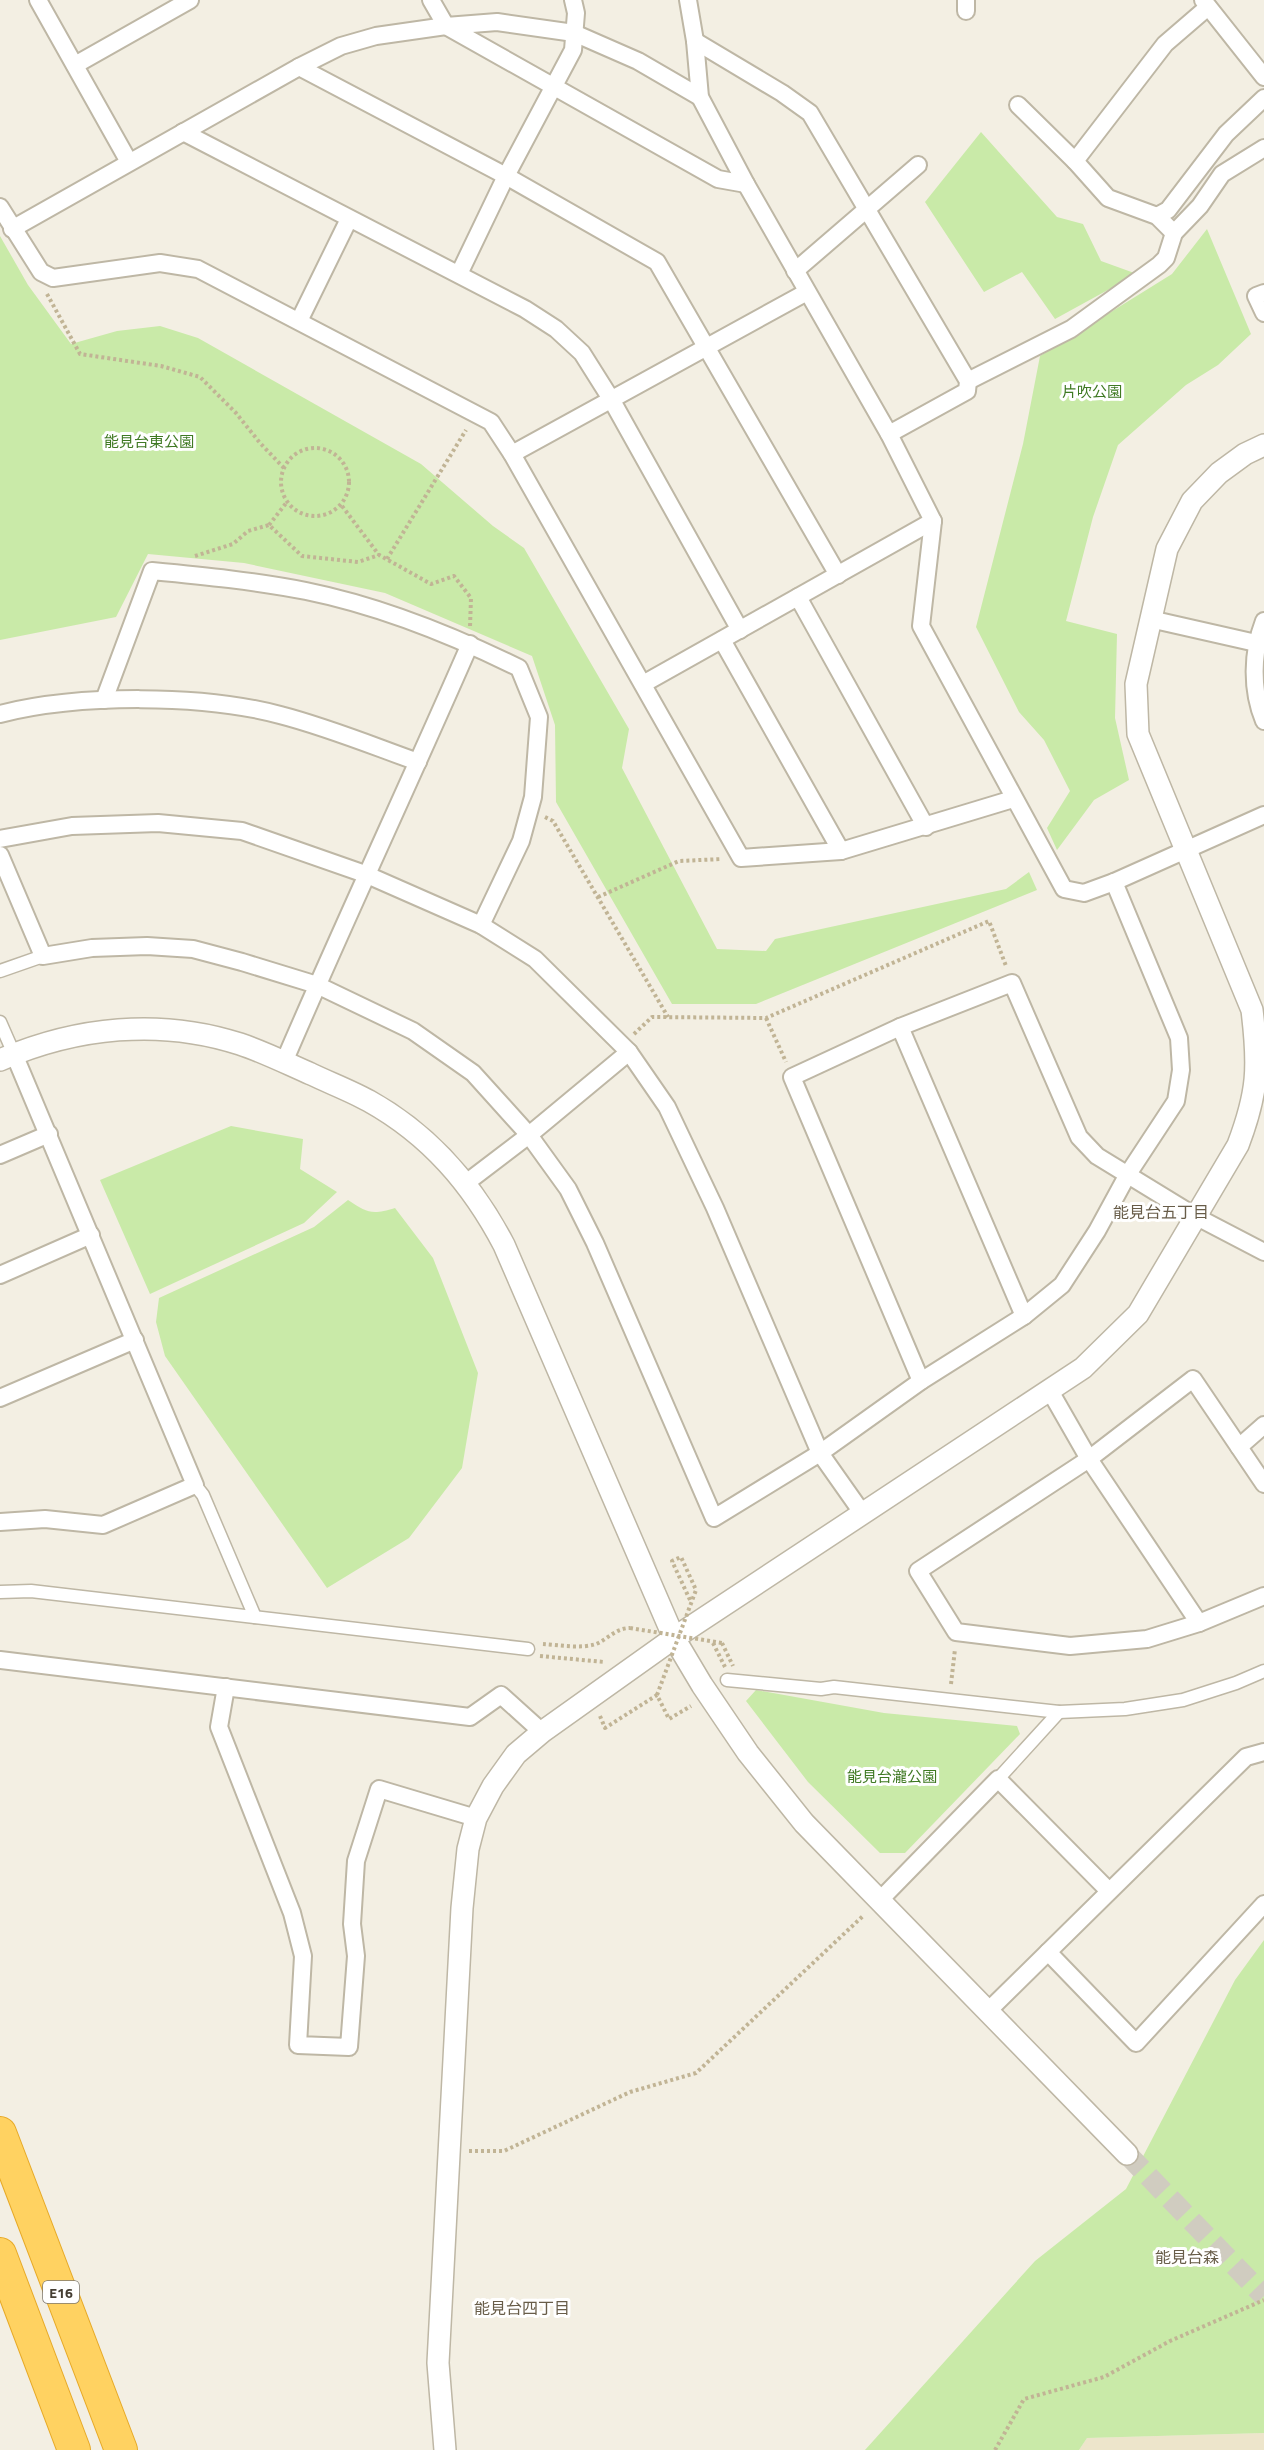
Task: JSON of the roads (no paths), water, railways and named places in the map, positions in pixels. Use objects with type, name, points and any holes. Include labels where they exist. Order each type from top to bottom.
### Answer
[{"type":"highway","name":"E16","points":[[0,2133],[121,2450]]},
{"type":"highway","points":[[0,2254],[74,2450]]},
{"type":"street","points":[[38,0],[129,162]]},
{"type":"street","points":[[75,65],[190,0]]},
{"type":"street","points":[[431,0],[446,26],[718,179],[746,184]]},
{"type":"street","points":[[459,274],[506,177],[573,50],[576,13],[573,0]]},
{"type":"street","points":[[688,0],[695,41],[700,97],[746,184],[889,434],[933,521],[921,626],[1013,800],[1064,889],[1084,893],[1114,882],[1264,815]]},
{"type":"street","points":[[1075,161],[1166,44],[1206,4],[1264,77]]},
{"type":"street","points":[[12,230],[299,67],[341,46],[376,36],[446,26],[496,22],[574,33],[638,61],[700,97]]},
{"type":"street","points":[[695,41],[782,93],[810,113],[968,381],[967,390],[889,434]]},
{"type":"street","points":[[299,67],[506,177],[657,262],[838,575]]},
{"type":"street","points":[[1157,216],[1168,210],[1226,134],[1264,98]]},
{"type":"street","points":[[1018,105],[1075,161],[1108,198],[1157,216],[1174,233]]},
{"type":"street","points":[[183,132],[459,274],[556,328],[582,354],[611,399],[740,630]]},
{"type":"street","points":[[968,381],[1071,329],[1159,266],[1166,258],[1174,233],[1200,206],[1222,174],[1264,148]]},
{"type":"street","points":[[795,271],[918,165]]},
{"type":"street","points":[[0,207],[12,230],[41,272],[53,278],[160,262],[198,269],[491,422],[513,454],[741,858],[841,851],[1013,800]]},
{"type":"street","points":[[299,321],[349,219]]},
{"type":"street","points":[[513,454],[807,292]]},
{"type":"street","points":[[1264,293],[1256,296],[1264,314]]},
{"type":"street","points":[[445,2450],[438,2362],[462,1908],[468,1849],[476,1818],[493,1786],[516,1755],[542,1732],[676,1637],[1083,1368],[1138,1314],[1238,1145],[1249,1116],[1256,1085],[1257,1050],[1252,1010],[1138,734],[1136,684],[1167,549],[1192,501],[1219,473],[1245,454],[1264,445]]},
{"type":"street","points":[[643,684],[933,521]]},
{"type":"street","points":[[104,700],[152,571],[237,580],[307,591],[396,616],[470,644],[519,668],[539,717],[533,797],[521,841],[481,925]]},
{"type":"street","points":[[798,597],[926,827]]},
{"type":"street","points":[[1150,619],[1256,643]]},
{"type":"street","points":[[1264,621],[1256,643],[1256,702],[1264,721]]},
{"type":"street","points":[[722,640],[841,851]]},
{"type":"street","points":[[284,1062],[365,874],[470,644]]},
{"type":"street","points":[[0,714],[104,700],[205,702],[280,715],[418,762]]},
{"type":"street","points":[[0,839],[72,826],[158,823],[242,831],[365,874],[481,925],[535,959],[626,1048],[667,1107],[715,1208],[820,1453],[863,1514]]},
{"type":"street","points":[[0,855],[43,956]]},
{"type":"street","points":[[0,971],[43,956],[93,948],[147,945],[193,950],[317,985],[413,1031],[473,1073],[529,1135],[568,1189],[595,1243],[714,1518],[820,1453],[921,1381],[1024,1316],[1062,1285],[1097,1231],[1128,1174],[1176,1101],[1180,1070],[1179,1038],[1114,882]]},
{"type":"street","points":[[921,1381],[792,1077],[900,1027],[1012,982],[1079,1137],[1097,1156],[1195,1216],[1264,1252]]},
{"type":"street","points":[[0,1023],[7,1057],[49,1134],[195,1485],[203,1495],[255,1617]]},
{"type":"street","points":[[900,1027],[1024,1316]]},
{"type":"street","points":[[7,1057],[53,1040],[98,1030],[146,1028],[195,1033],[240,1044],[368,1101],[408,1125],[439,1152],[487,1212],[504,1245],[676,1637],[702,1685],[748,1753],[872,1908],[988,2011],[1127,2154]]},
{"type":"street","points":[[466,1183],[529,1135],[626,1048]]},
{"type":"street","points":[[0,1155],[49,1134]]},
{"type":"street","points":[[0,1275],[91,1235]]},
{"type":"street","points":[[0,1398],[135,1340]]},
{"type":"street","points":[[1264,1484],[1193,1379],[1089,1459],[918,1571],[956,1632],[1070,1646],[1147,1639],[1199,1623],[1264,1596]]},
{"type":"street","points":[[1050,1391],[1089,1459],[1199,1623]]},
{"type":"street","points":[[1239,1446],[1264,1425]]},
{"type":"street","points":[[0,1522],[45,1520],[103,1525],[195,1485]]},
{"type":"street","points":[[0,1592],[31,1591],[528,1649]]},
{"type":"street","points":[[0,1660],[470,1717],[501,1695],[542,1732]]},
{"type":"street","points":[[731,1675],[821,1689],[834,1687],[1059,1712],[1125,1709],[1183,1700],[1236,1683],[1264,1671]]},
{"type":"street","points":[[226,1687],[219,1727],[292,1913],[303,1956],[298,2045],[349,2047],[356,1956],[352,1923],[357,1861],[378,1789],[476,1818]]},
{"type":"street","points":[[872,1908],[998,1779],[1059,1712]]},
{"type":"street","points":[[988,2011],[1246,1757],[1264,1752]]},
{"type":"street","points":[[998,1779],[1109,1891]]},
{"type":"street","points":[[1048,1952],[1136,2043],[1264,1904]]},
{"type":"tunnel","points":[[1127,2154],[1264,2296]]},
{"type":"district","name":"能見台五丁目","points":[[1161,1212]]},
{"type":"district","name":"能見台森","points":[[1187,2257]]},
{"type":"district","name":"能見台四丁目","points":[[522,2308]]},
{"type":"park label","name":"片吹公園","points":[[1092,391]]},
{"type":"park label","name":"能見台東公園","points":[[149,441]]},
{"type":"park label","name":"能見台瀧公園","points":[[892,1776]]}]
